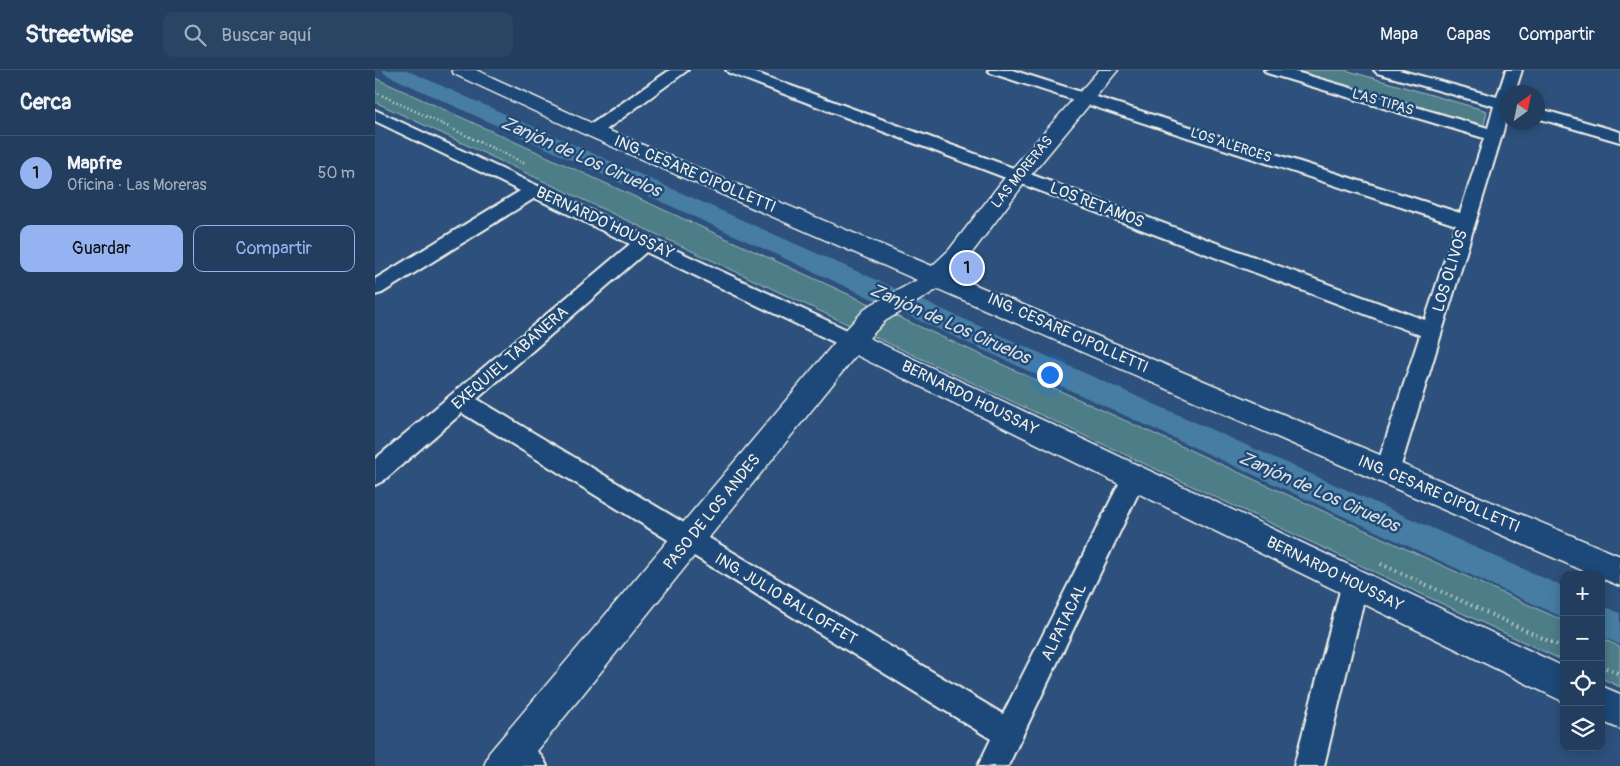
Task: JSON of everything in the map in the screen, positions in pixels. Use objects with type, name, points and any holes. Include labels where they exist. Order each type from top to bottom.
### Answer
[{"type":"street","name":"ING. CESARE CIPOLLETTI","points":[[461,70],[931,282],[1620,571]]},
{"type":"street","points":[[593,130],[680,70]]},
{"type":"street","name":"LOS RETAMOS","points":[[734,70],[1431,331]]},
{"type":"street","name":"LOS ALERCES","points":[[997,70],[1465,221]]},
{"type":"street","name":"LAS MORERAS","points":[[931,282],[957,256],[1018,176],[1109,70]]},
{"type":"street","name":"LAS TIPAS","points":[[1272,70],[1494,135]]},
{"type":"street","points":[[1382,70],[1500,103]]},
{"type":"street","name":"LOS OLIVOS","points":[[1510,85],[1514,70]]},
{"type":"street","name":"BERNARDO HOUSSAY","points":[[375,115],[645,242],[1560,683]]},
{"type":"street","points":[[1545,116],[1620,137]]},
{"type":"street","name":"LOS OLIVOS","points":[[1387,472],[1465,221],[1500,118]]},
{"type":"street","points":[[375,288],[535,190]]},
{"type":"street","name":"EXEQUIEL TABANERA","points":[[375,474],[645,242]]},
{"type":"street","name":"PASO DE LOS ANDES","points":[[516,761],[689,540],[851,342],[876,314],[931,282]]},
{"type":"street","name":"ING. JULIO BALLOFFET","points":[[461,401],[1009,734]]},
{"type":"street","name":"ALPATACAL","points":[[993,766],[1135,478]]},
{"type":"street","points":[[1309,766],[1355,583]]},
{"type":"street","points":[[1605,705],[1620,712]]},
{"type":"path","points":[[1605,668],[1620,674]]},
{"type":"green space","points":[[1281,70],[1345,70],[1487,111],[1483,130]]},
{"type":"green space","points":[[375,78],[1560,619],[1560,659],[375,102]]},
{"type":"green space","points":[[1605,640],[1620,647],[1620,687],[1605,680]]},
{"type":"waterway","name":"Zanjón de Los Ciruelos","points":[[391,70],[1560,601]]},
{"type":"waterway","name":"Zanjón de Los Ciruelos","points":[[1605,622],[1620,629]]},
{"type":"place","name":"Mapfre","points":[[967,268]]}]
